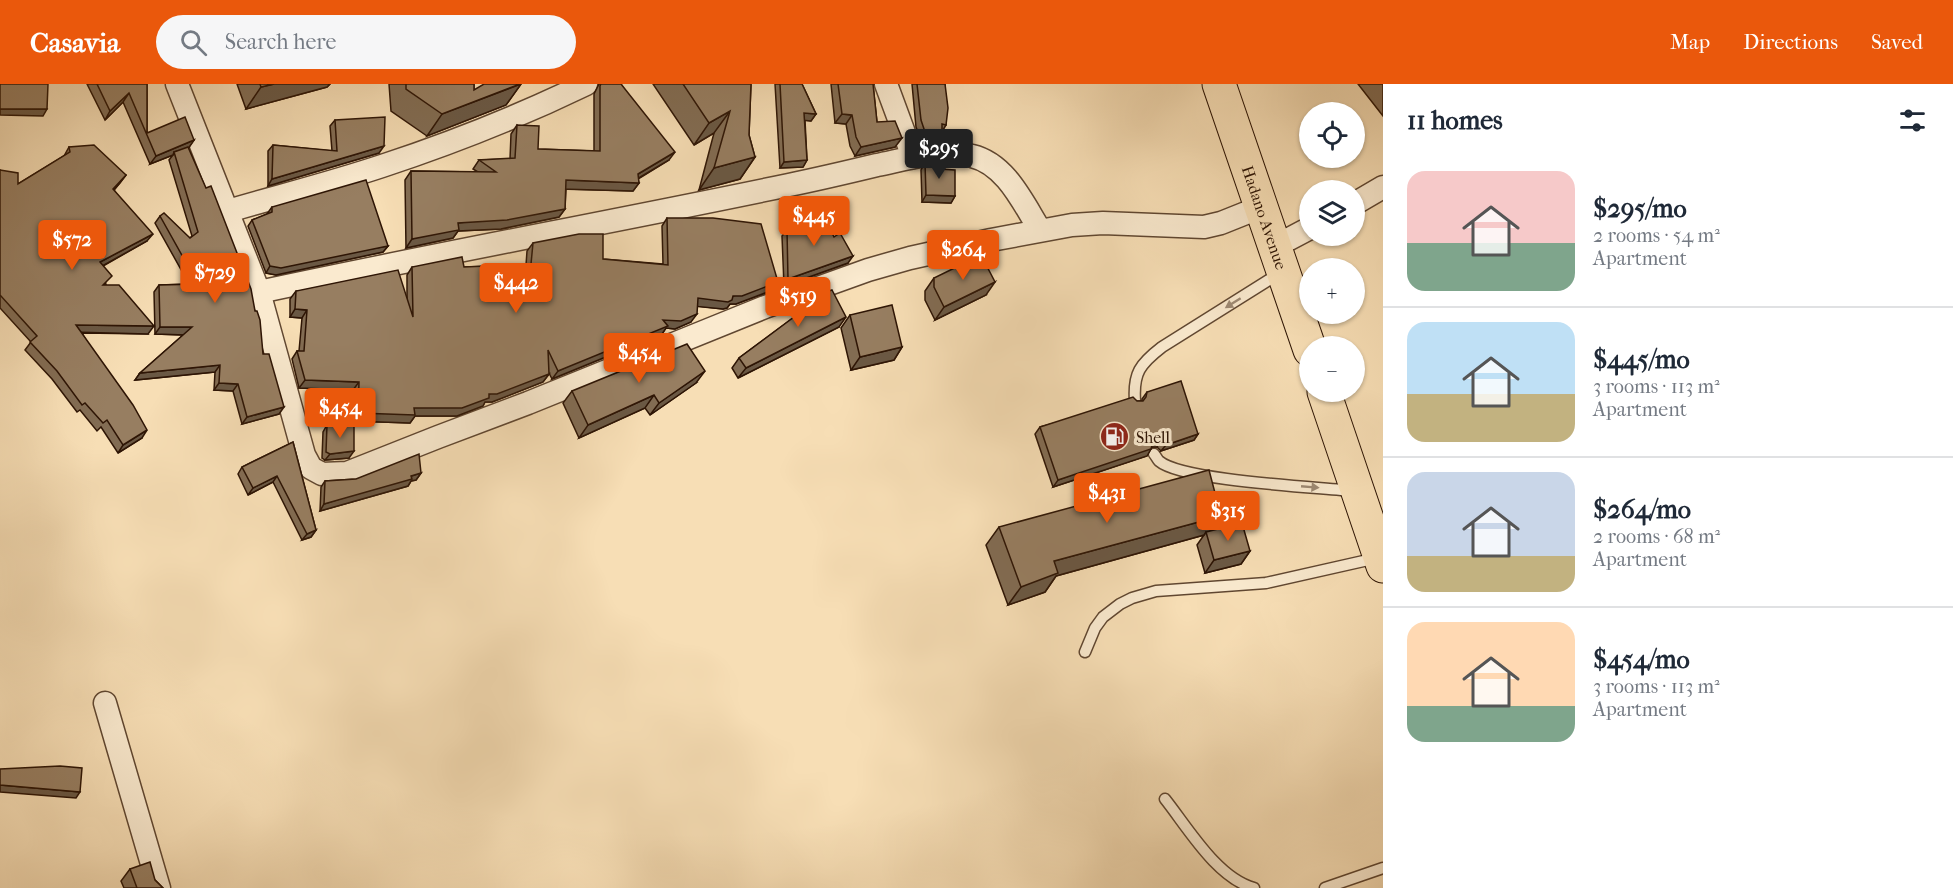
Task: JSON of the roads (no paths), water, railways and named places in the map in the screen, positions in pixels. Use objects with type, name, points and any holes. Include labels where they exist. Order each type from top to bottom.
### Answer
[{"type":"main road","name":"Hadano Avenue","points":[[1219,84],[1305,336]]},
{"type":"main road","points":[[1327,402],[1382,561]]},
{"type":"street","points":[[177,84],[259,292],[304,455],[311,468],[322,474],[347,473],[765,307],[868,270],[991,240],[1072,225],[1102,223],[1204,227],[1221,223],[1261,207]]},
{"type":"street","points":[[228,211],[380,167],[420,153],[508,120],[586,84]]},
{"type":"street","points":[[886,84],[913,157]]},
{"type":"street","points":[[259,292],[386,264],[789,185],[913,157],[952,153],[972,156],[991,164],[1009,181],[1041,230]]},
{"type":"street","points":[[1365,198],[1383,187]]},
{"type":"street","points":[[1278,259],[1299,239]]},
{"type":"street","points":[[105,703],[159,888]]},
{"type":"lane","points":[[1135,401],[1134,386],[1137,372],[1145,361],[1278,259]]},
{"type":"lane","points":[[1154,454],[1159,461],[1170,467],[1203,476],[1358,491]]},
{"type":"lane","points":[[1085,652],[1095,628],[1103,617],[1132,598],[1156,591],[1266,583],[1382,561]]},
{"type":"lane","points":[[1165,799],[1221,871],[1254,888]]},
{"type":"lane","points":[[1325,888],[1383,868]]},
{"type":"place","name":"Shell","points":[[1115,437]]}]
